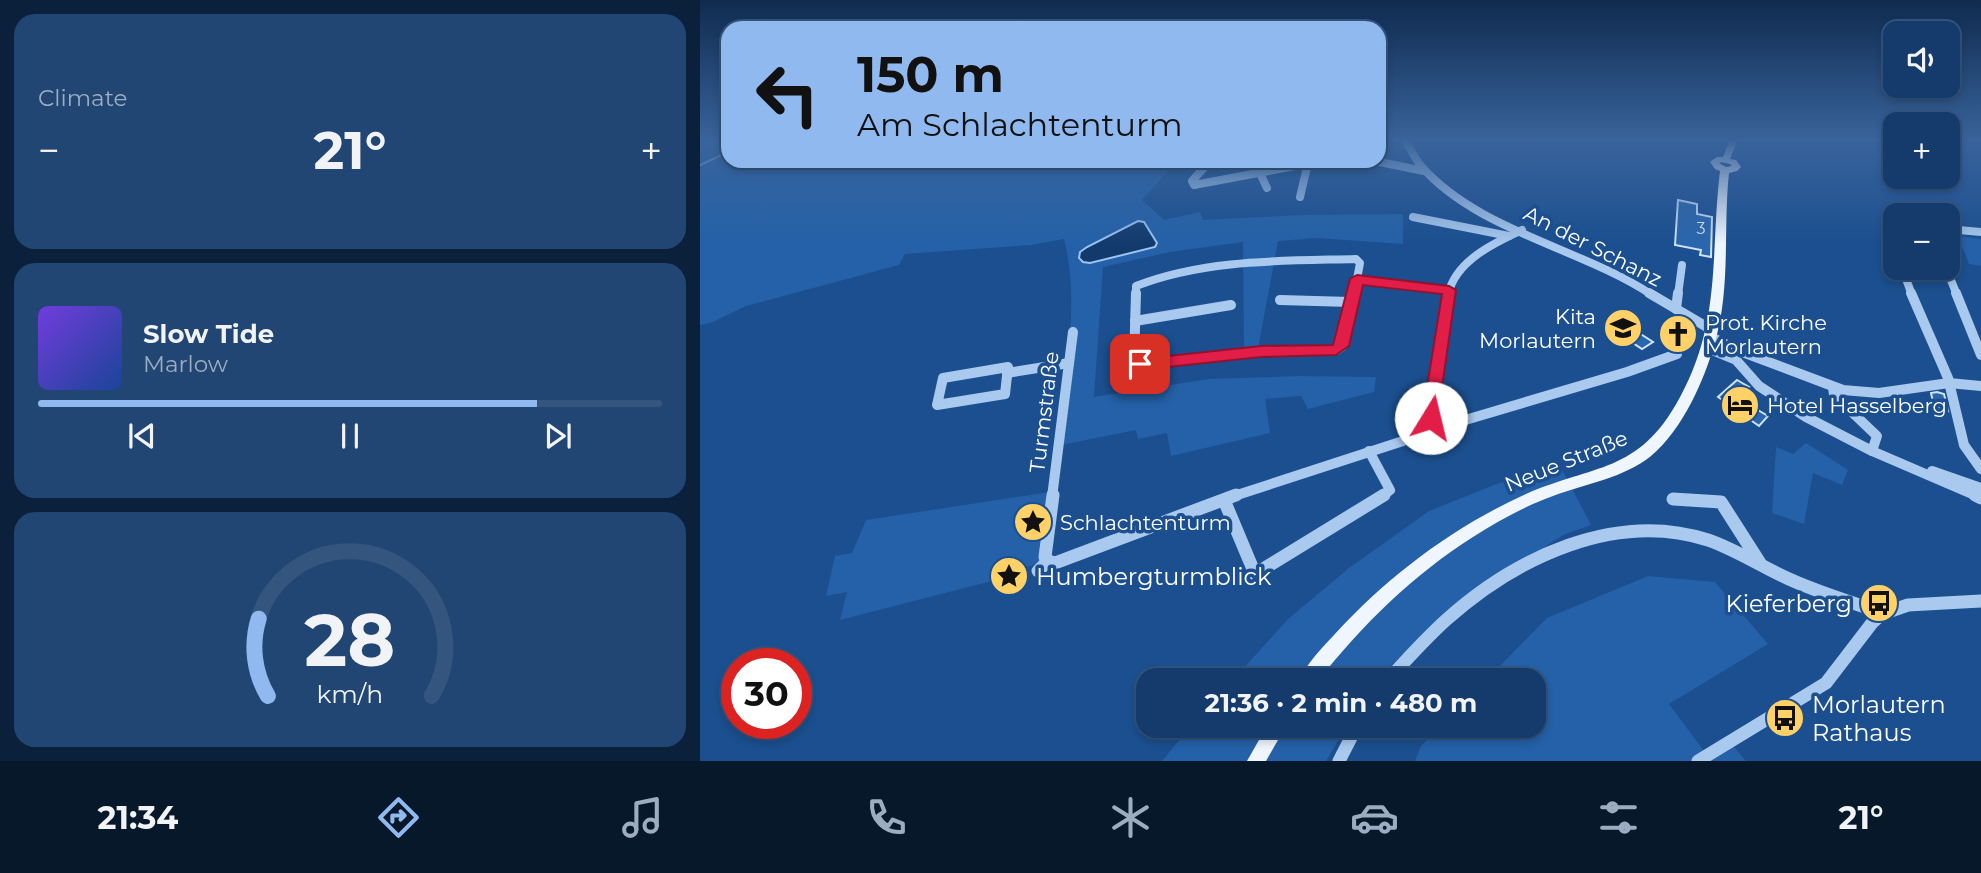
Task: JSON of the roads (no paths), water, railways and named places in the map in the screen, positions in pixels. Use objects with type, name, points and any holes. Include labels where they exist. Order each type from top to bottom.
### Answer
[{"type":"main road","name":"Neue Straße","points":[[1319,668],[1376,604],[1419,567],[1454,542],[1504,511],[1532,498],[1643,455],[1671,424],[1710,338],[1722,243],[1725,175]]},
{"type":"main road","points":[[1256,761],[1270,738]]},
{"type":"street","points":[[1198,175],[1192,181],[1194,185],[1246,175]]},
{"type":"street","points":[[1259,175],[1267,188]]},
{"type":"street","points":[[1300,197],[1305,175]]},
{"type":"street","name":"An der Schanz","points":[[1427,175],[1449,192],[1522,230],[1603,266],[1676,309],[1734,354],[1833,387],[1879,393],[1949,383],[1981,386]]},
{"type":"street","points":[[1413,216],[1510,236]]},
{"type":"street","points":[[1038,571],[1048,561],[1055,563],[1224,500],[1403,441],[1417,432],[1431,418],[1449,290],[1469,261],[1489,246],[1522,230]]},
{"type":"street","points":[[1960,230],[1981,232]]},
{"type":"street","points":[[1356,260],[1360,263],[1350,302],[1342,346],[1336,350],[1251,352],[1140,364],[1134,362],[1136,286],[1142,281],[1252,262],[1356,260]]},
{"type":"street","name":"An der Schanz","points":[[1676,309],[1682,264]]},
{"type":"street","points":[[1357,279],[1449,290]]},
{"type":"street","points":[[1906,280],[1949,383],[1964,445],[1981,469]]},
{"type":"street","points":[[1951,280],[1981,355]]},
{"type":"street","points":[[1280,300],[1350,302]]},
{"type":"street","points":[[1135,321],[1231,305]]},
{"type":"street","name":"Turmstraße","points":[[1048,561],[1045,557],[1073,332]]},
{"type":"street","points":[[1431,418],[1462,421],[1627,372],[1677,354]]},
{"type":"street","points":[[1734,354],[1771,396],[1872,451],[1981,498]]},
{"type":"street","points":[[1007,373],[1069,363]]},
{"type":"street","points":[[1008,368],[1007,373],[1005,394],[937,405],[943,377],[1008,368]]},
{"type":"street","points":[[1833,387],[1835,395],[1877,436],[1872,451]]},
{"type":"street","points":[[1224,500],[1255,574],[1388,493],[1390,490],[1368,452]]},
{"type":"street","points":[[1925,474],[1934,471],[1981,488]]},
{"type":"street","points":[[1673,499],[1721,502],[1762,566]]},
{"type":"street","points":[[1400,668],[1466,603],[1570,543],[1598,536],[1674,533],[1714,542],[1811,589],[1884,614]]},
{"type":"street","points":[[1698,761],[1826,683],[1842,669],[1869,627],[1884,614],[1900,607],[1981,601]]},
{"type":"street","points":[[1339,761],[1351,738]]},
{"type":"place","name":"Kita Morlautern","points":[[1623,328]]},
{"type":"place","name":"Prot. Kirche Morlautern","points":[[1678,334]]},
{"type":"place","name":"Hotel Hasselberg","points":[[1740,405]]},
{"type":"place","name":"Schlachtenturm","points":[[1033,522]]},
{"type":"place","name":"Humbergturmblick","points":[[1009,576]]},
{"type":"place","name":"Kieferberg","points":[[1879,603]]},
{"type":"place","name":"Morlautern Rathaus","points":[[1785,718]]}]
